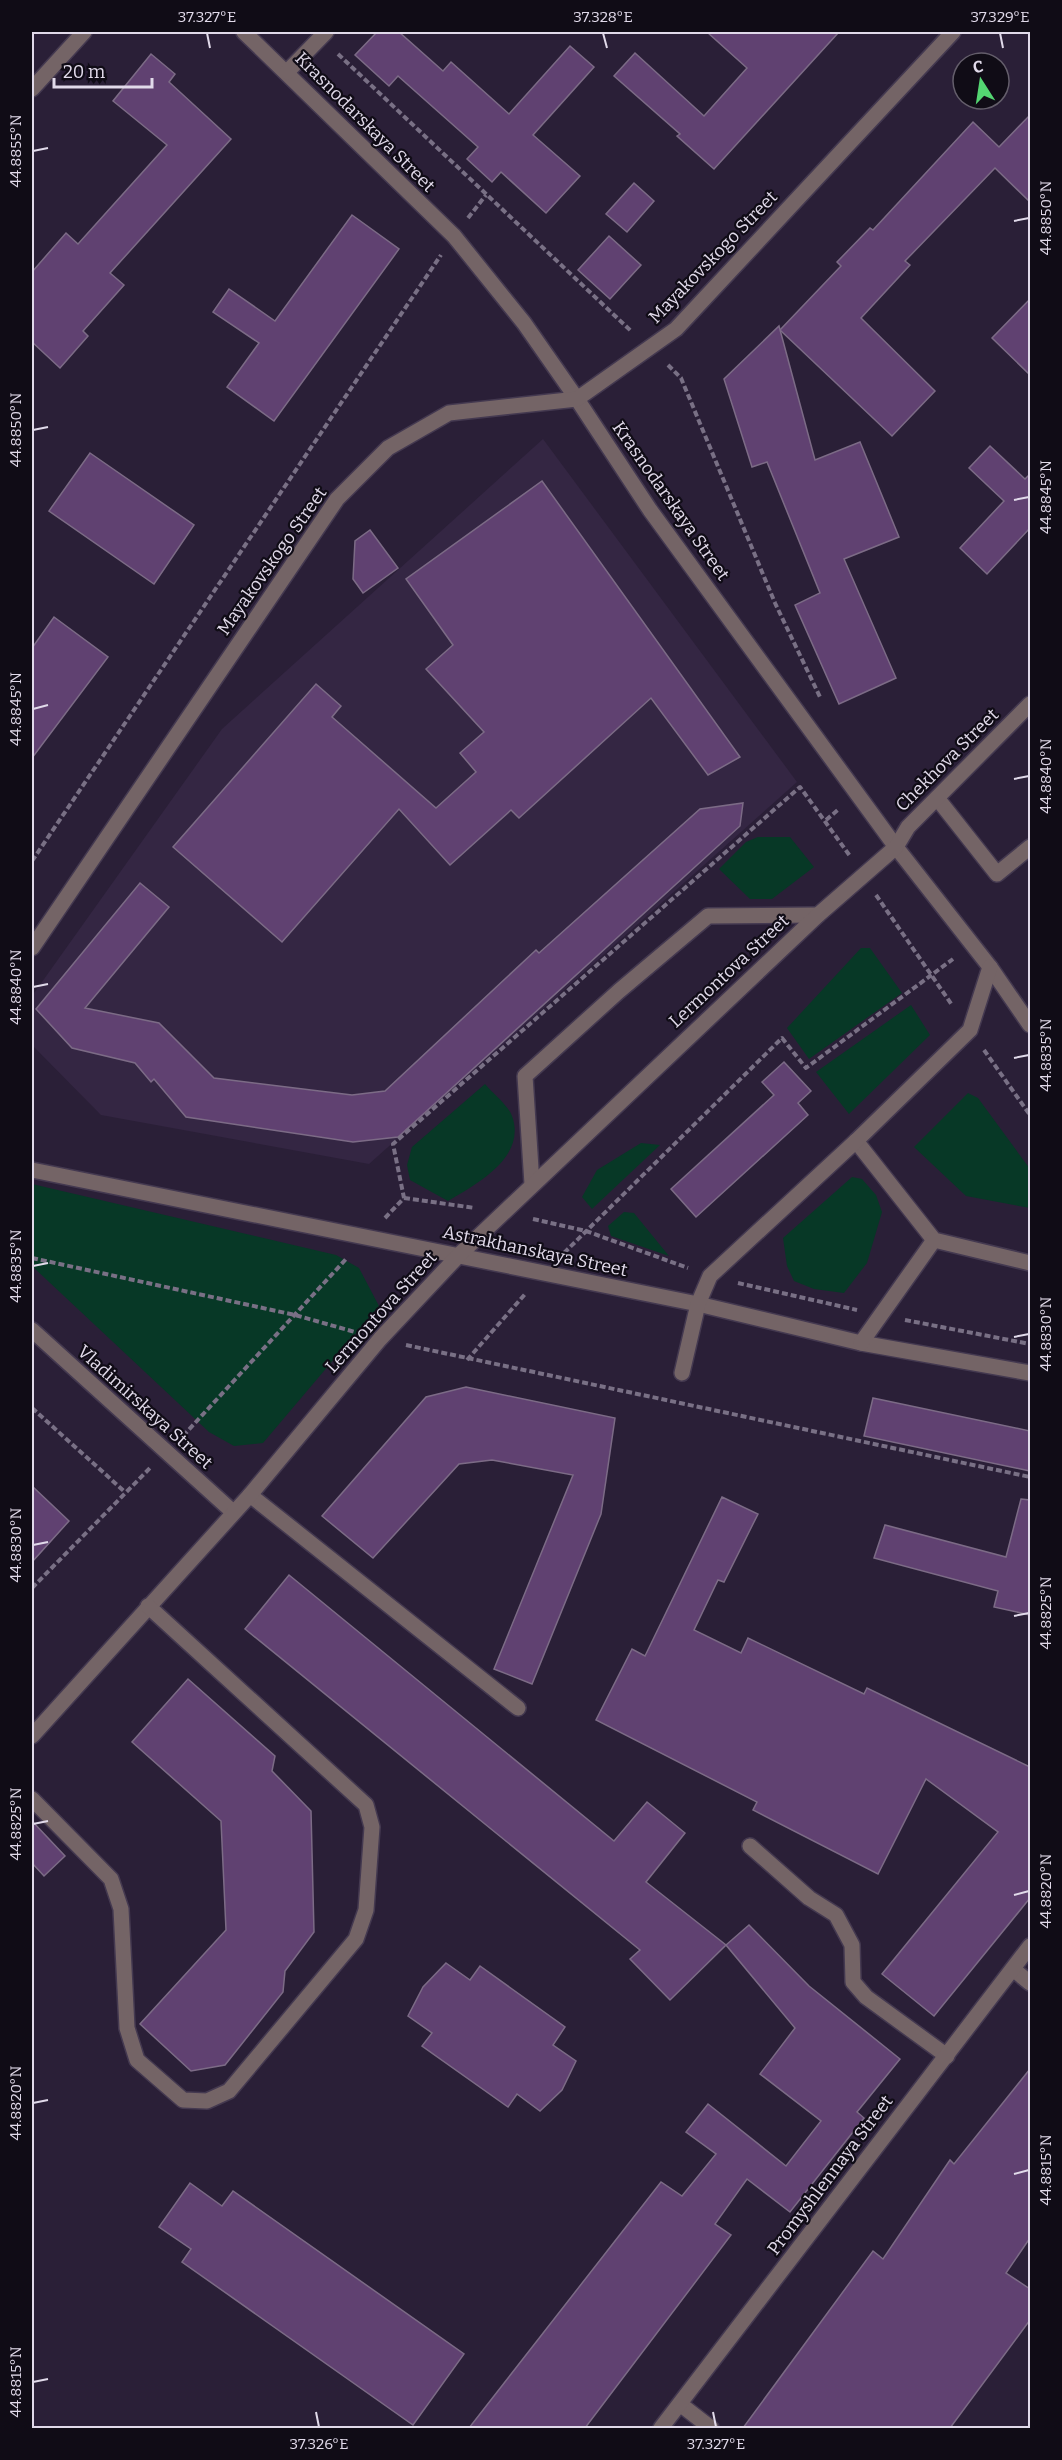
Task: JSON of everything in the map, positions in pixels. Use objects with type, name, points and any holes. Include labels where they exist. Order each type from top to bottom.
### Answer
[{"type":"street","points":[[32,89],[84,32]]},
{"type":"street","name":"Krasnodarskaya Street","points":[[244,32],[454,237],[524,323],[650,510],[896,848],[990,967],[1030,1025]]},
{"type":"street","name":"Mayakovskogo Street","points":[[32,948],[337,500],[388,448],[449,412],[577,399],[676,329],[953,32]]},
{"type":"street","points":[[287,72],[324,35]]},
{"type":"street","name":"Chekhova Street","points":[[896,848],[908,826],[1030,704]]},
{"type":"street","points":[[937,798],[997,874],[1030,847]]},
{"type":"street","name":"Lermontova Street","points":[[32,1736],[232,1512],[250,1495],[380,1339],[459,1255],[818,915],[896,848]]},
{"type":"street","points":[[532,1184],[525,1076],[619,991],[708,916],[818,915]]},
{"type":"street","points":[[682,1373],[698,1304],[710,1276],[856,1141],[970,1030],[990,967]]},
{"type":"street","points":[[856,1141],[934,1240],[1030,1263]]},
{"type":"street","name":"Astrakhanskaya Street","points":[[32,1170],[545,1272],[698,1304],[861,1342],[1030,1373]]},
{"type":"street","points":[[861,1342],[934,1240]]},
{"type":"street","name":"Vladimirskaya Street","points":[[32,1330],[232,1512]]},
{"type":"street","points":[[250,1495],[518,1708]]},
{"type":"street","points":[[32,1799],[111,1879],[121,1909],[127,2028],[137,2060],[183,2100],[207,2101],[229,2091],[356,1939],[366,1910],[372,1827],[366,1805],[148,1606]]},
{"type":"street","points":[[750,1846],[809,1898],[836,1915],[852,1945],[853,1982],[866,1997],[946,2056]]},
{"type":"street","name":"Promyshlennaya Street","points":[[661,2428],[1030,1946]]},
{"type":"street","points":[[1013,1969],[1030,1983]]},
{"type":"street","points":[[680,2404],[711,2428]]},
{"type":"path","points":[[324,35],[486,195],[681,378],[775,603],[821,700]]},
{"type":"path","points":[[32,861],[454,237],[486,195]]},
{"type":"path","points":[[32,1588],[125,1492],[167,1453],[366,1237],[405,1198],[393,1144],[800,787],[826,820],[931,976],[1030,1115]]},
{"type":"path","points":[[467,1360],[545,1272],[782,1038],[806,1068],[972,945]]},
{"type":"path","points":[[586,1231],[710,1276],[880,1315],[1030,1344]]},
{"type":"path","points":[[32,1258],[295,1315],[467,1360],[1030,1477]]},
{"type":"path","points":[[32,1408],[125,1492]]},
{"type":"shaded area","points":[[543,439],[797,782],[369,1164],[101,1115],[32,1045],[32,996],[222,729]]},
{"type":"green space","points":[[758,837],[790,837],[814,867],[772,899],[750,899],[719,869],[746,842]]},
{"type":"green space","points":[[861,948],[870,948],[902,993],[809,1059],[787,1028]]},
{"type":"green space","points":[[911,1005],[930,1035],[849,1114],[816,1072]]},
{"type":"green space","points":[[485,1084],[512,1116],[515,1131],[512,1144],[496,1168],[448,1201],[410,1180],[407,1165],[412,1147]]},
{"type":"green space","points":[[968,1093],[978,1098],[1030,1169],[1030,1208],[966,1196],[914,1147]]},
{"type":"green space","points":[[641,1143],[660,1145],[592,1209],[582,1197],[597,1170]]},
{"type":"green space","points":[[852,1177],[862,1179],[876,1195],[882,1212],[867,1263],[844,1293],[814,1289],[794,1281],[787,1266],[783,1238]]},
{"type":"green space","points":[[32,1184],[336,1255],[359,1268],[379,1306],[263,1443],[234,1446],[209,1432],[32,1266]]},
{"type":"green space","points":[[624,1212],[634,1213],[669,1256],[611,1236],[608,1226]]},
{"type":"building","points":[[377,32],[399,32],[443,71],[451,62],[509,114],[570,46],[594,67],[533,135],[580,176],[546,213],[501,172],[492,182],[467,159],[478,147],[398,76],[389,86],[355,55]]},
{"type":"building","points":[[707,32],[839,32],[714,169],[677,136],[680,134],[614,76],[635,53],[704,116],[747,68]]},
{"type":"building","points":[[151,54],[175,74],[169,82],[231,139],[110,273],[124,285],[83,331],[88,336],[60,368],[32,342],[32,272],[66,233],[78,244],[167,145],[113,101]]},
{"type":"building","points":[[1030,115],[1030,202],[995,168],[905,261],[910,265],[861,318],[935,391],[892,436],[780,330],[841,266],[837,262],[870,228],[873,230],[973,122],[999,147]]},
{"type":"building","points":[[634,183],[654,201],[627,232],[606,214]]},
{"type":"building","points":[[352,215],[399,249],[274,421],[227,387],[259,343],[213,312],[229,289],[275,321]]},
{"type":"building","points":[[609,236],[641,265],[610,299],[578,270]]},
{"type":"building","points":[[1030,299],[1030,375],[992,338]]},
{"type":"building","points":[[779,326],[815,460],[860,442],[899,537],[844,559],[896,678],[839,704],[795,605],[820,593],[767,462],[752,467],[724,379]]},
{"type":"building","points":[[990,446],[1025,479],[1030,474],[1030,528],[987,574],[960,548],[1004,501],[969,468]]},
{"type":"building","points":[[90,453],[194,525],[154,584],[49,511]]},
{"type":"building","points":[[542,481],[740,757],[708,775],[651,698],[519,818],[511,810],[450,865],[399,809],[282,942],[173,847],[316,684],[341,706],[332,717],[436,808],[476,772],[460,753],[484,732],[426,669],[453,645],[406,579]]},
{"type":"building","points":[[370,530],[398,568],[363,593],[353,579],[355,541]]},
{"type":"building","points":[[54,617],[108,657],[32,758],[32,648]]},
{"type":"building","points":[[743,803],[740,826],[398,1137],[353,1142],[186,1117],[154,1079],[151,1082],[135,1063],[72,1048],[36,1009],[140,883],[169,907],[85,1008],[159,1023],[214,1078],[352,1095],[385,1091],[536,950],[539,953],[700,809]]},
{"type":"building","points":[[784,1062],[811,1091],[798,1103],[808,1115],[696,1217],[671,1189],[774,1095],[762,1082]]},
{"type":"building","points":[[466,1387],[615,1418],[601,1514],[532,1684],[494,1669],[573,1475],[492,1460],[459,1464],[373,1558],[322,1516],[426,1397]]},
{"type":"building","points":[[873,1398],[1030,1431],[1030,1471],[864,1436]]},
{"type":"building","points":[[32,1486],[69,1521],[32,1562]]},
{"type":"building","points":[[722,1497],[758,1514],[724,1582],[718,1580],[694,1630],[741,1653],[748,1638],[864,1694],[867,1688],[1030,1767],[1030,1898],[934,2016],[882,1974],[998,1832],[926,1779],[878,1874],[753,1810],[757,1802],[596,1720],[632,1649],[645,1656]]},
{"type":"building","points":[[1021,1499],[1030,1500],[1030,1615],[994,1607],[998,1591],[874,1558],[885,1525],[1006,1557]]},
{"type":"building","points":[[289,1575],[614,1841],[647,1802],[685,1833],[646,1882],[726,1945],[670,2000],[630,1959],[640,1950],[245,1629]]},
{"type":"building","points":[[188,1679],[275,1756],[272,1771],[311,1811],[314,1932],[285,1971],[283,1992],[225,2065],[191,2071],[140,2024],[226,1930],[221,1821],[132,1742]]},
{"type":"building","points":[[32,1821],[65,1856],[44,1876],[32,1863]]},
{"type":"building","points":[[749,1925],[809,1986],[900,2059],[857,2112],[864,2118],[790,2212],[747,2179],[715,2224],[731,2235],[585,2428],[469,2428],[661,2182],[682,2196],[716,2154],[686,2132],[708,2104],[786,2166],[821,2121],[760,2074],[795,2028],[726,1945]]},
{"type":"building","points":[[446,1963],[470,1980],[480,1966],[565,2027],[553,2045],[576,2061],[562,2090],[540,2111],[517,2094],[508,2107],[422,2046],[432,2033],[408,2016],[423,1987]]},
{"type":"building","points":[[1030,2069],[1030,2238],[1006,2273],[1030,2289],[1030,2320],[950,2428],[743,2428],[873,2251],[883,2259],[950,2160],[954,2164]]},
{"type":"building","points":[[190,2183],[222,2206],[233,2191],[464,2354],[413,2425],[182,2262],[191,2249],[159,2227]]}]
